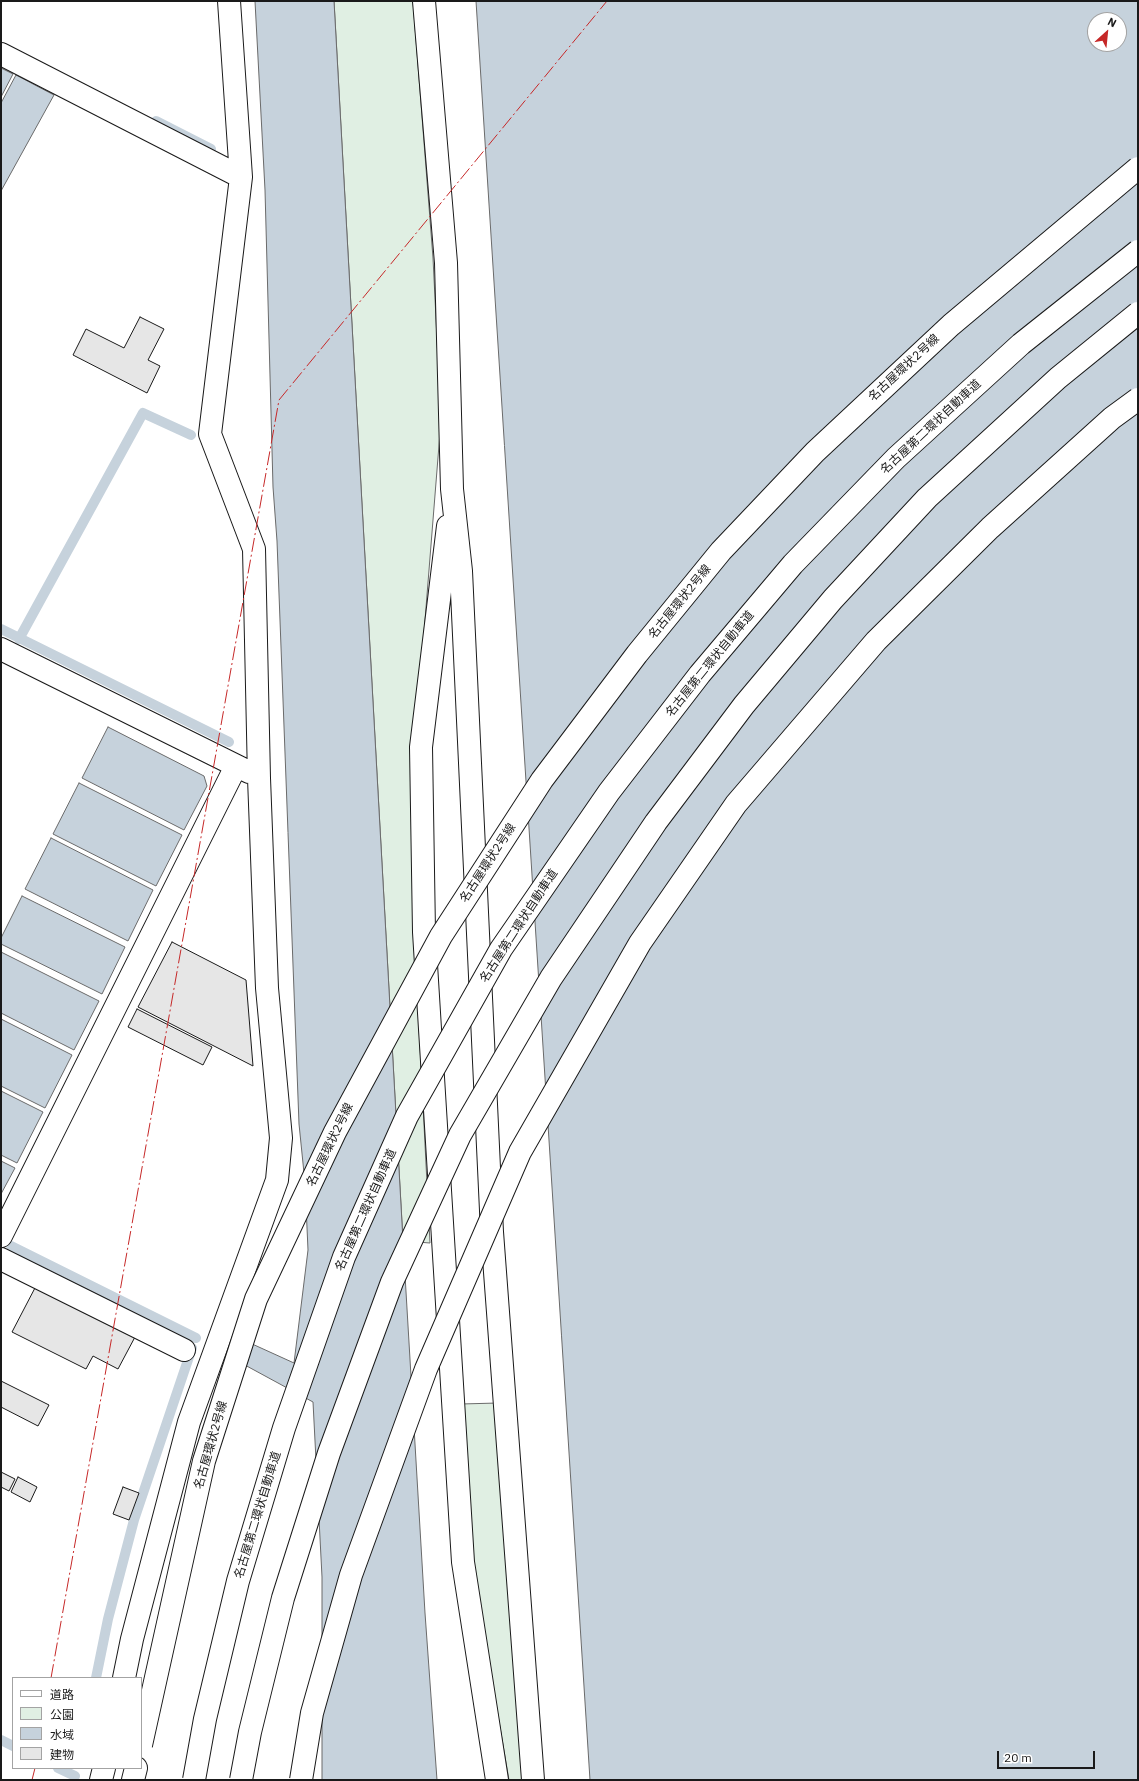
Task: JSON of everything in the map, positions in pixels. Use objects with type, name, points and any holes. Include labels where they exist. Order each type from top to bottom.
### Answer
[{"type":"main road","points":[[124,1677],[134,1632],[189,1422],[277,1180],[281,1138],[267,988],[259,778],[254,549],[210,434],[241,176],[229,1]]},
{"type":"main road","points":[[424,1],[446,263],[452,489],[461,571],[492,1232],[533,1780]]},
{"type":"main road","points":[[1,54],[241,176]]},
{"type":"main road","name":"名古屋環状2号線","points":[[142,1740],[204,1461],[256,1298],[335,1132],[441,936],[542,780],[637,654],[721,551],[815,452],[951,325],[1138,168]]},
{"type":"main road","name":"名古屋第二環状自動車道","points":[[194,1780],[205,1719],[238,1580],[284,1428],[344,1257],[407,1116],[501,949],[608,792],[700,674],[793,564],[896,458],[1004,359],[1138,251]]},
{"type":"main road","points":[[241,1780],[250,1732],[283,1598],[329,1453],[392,1282],[460,1135],[551,978],[656,822],[744,705],[833,599],[927,498],[1058,378],[1138,313]]},
{"type":"main road","points":[[301,1780],[312,1713],[351,1575],[426,1369],[520,1152],[640,942],[736,804],[876,641],[990,528],[1112,418],[1138,399]]},
{"type":"main road","points":[[452,489],[420,747],[424,932],[463,1562],[497,1780]]},
{"type":"main road","points":[[1,648],[259,778]]},
{"type":"main road","points":[[1,1236],[236,766]]},
{"type":"main road","points":[[1,1259],[184,1350]]},
{"type":"main road","points":[[101,1780],[104,1769]]},
{"type":"main road","points":[[133,1780],[136,1769]]},
{"type":"green space","points":[[334,1],[413,1],[433,258],[441,420],[415,745],[414,927],[430,1243],[403,1241]]},
{"type":"green space","points":[[498,1403],[525,1780],[509,1780],[472,1563],[461,1404]]},
{"type":"water","points":[[255,1],[334,1],[403,1241],[425,1613],[437,1780],[322,1780],[322,1577],[313,1402],[243,1364],[250,1343],[294,1363],[308,1250],[305,1183],[299,1124],[277,541],[273,487],[265,190]]},
{"type":"water","points":[[476,1],[1138,1],[1138,1780],[590,1780]]},
{"type":"water","points":[[1,68],[13,74],[1,97]]},
{"type":"water","points":[[16,75],[54,95],[1,191],[1,103]]},
{"type":"water","points":[[108,727],[204,776],[207,786],[184,830],[82,778]]},
{"type":"water","points":[[79,783],[182,835],[156,886],[53,834]]},
{"type":"water","points":[[51,838],[153,890],[128,941],[25,889]]},
{"type":"water","points":[[22,896],[125,947],[102,994],[1,944],[1,938]]},
{"type":"water","points":[[1,952],[99,1001],[74,1050],[1,1013]]},
{"type":"water","points":[[1,1019],[72,1055],[45,1108],[1,1086]]},
{"type":"water","points":[[1,1091],[43,1112],[17,1163],[1,1155]]},
{"type":"water","points":[[1,1161],[15,1168],[1,1194]]},
{"type":"building","points":[[140,317],[164,329],[148,360],[160,366],[147,393],[73,355],[86,329],[124,348]]},
{"type":"building","points":[[172,942],[246,980],[253,1066],[138,1007]]},
{"type":"building","points":[[137,1009],[212,1047],[203,1065],[128,1027]]},
{"type":"building","points":[[36,1286],[135,1337],[118,1369],[93,1356],[86,1369],[12,1332]]},
{"type":"building","points":[[1,1381],[49,1405],[38,1426],[1,1407]]},
{"type":"building","points":[[1,1472],[15,1479],[9,1491],[1,1487]]},
{"type":"building","points":[[18,1477],[37,1487],[30,1502],[11,1492]]},
{"type":"building","points":[[123,1487],[139,1493],[129,1520],[113,1514]]},
{"type":"waterway","points":[[156,121],[211,149]]},
{"type":"waterway","points":[[19,639],[143,413],[191,435]]},
{"type":"waterway","points":[[1,629],[229,742]]},
{"type":"waterway","points":[[11,1246],[196,1338]]},
{"type":"waterway","points":[[96,1677],[108,1619],[134,1520],[192,1348]]},
{"type":"waterway","points":[[1,1740],[12,1746]]},
{"type":"waterway","points":[[60,1769],[75,1776]]},
{"type":"power","points":[[51,1677],[279,400],[607,1]]},
{"type":"power","points":[[32,1780],[35,1769]]}]
